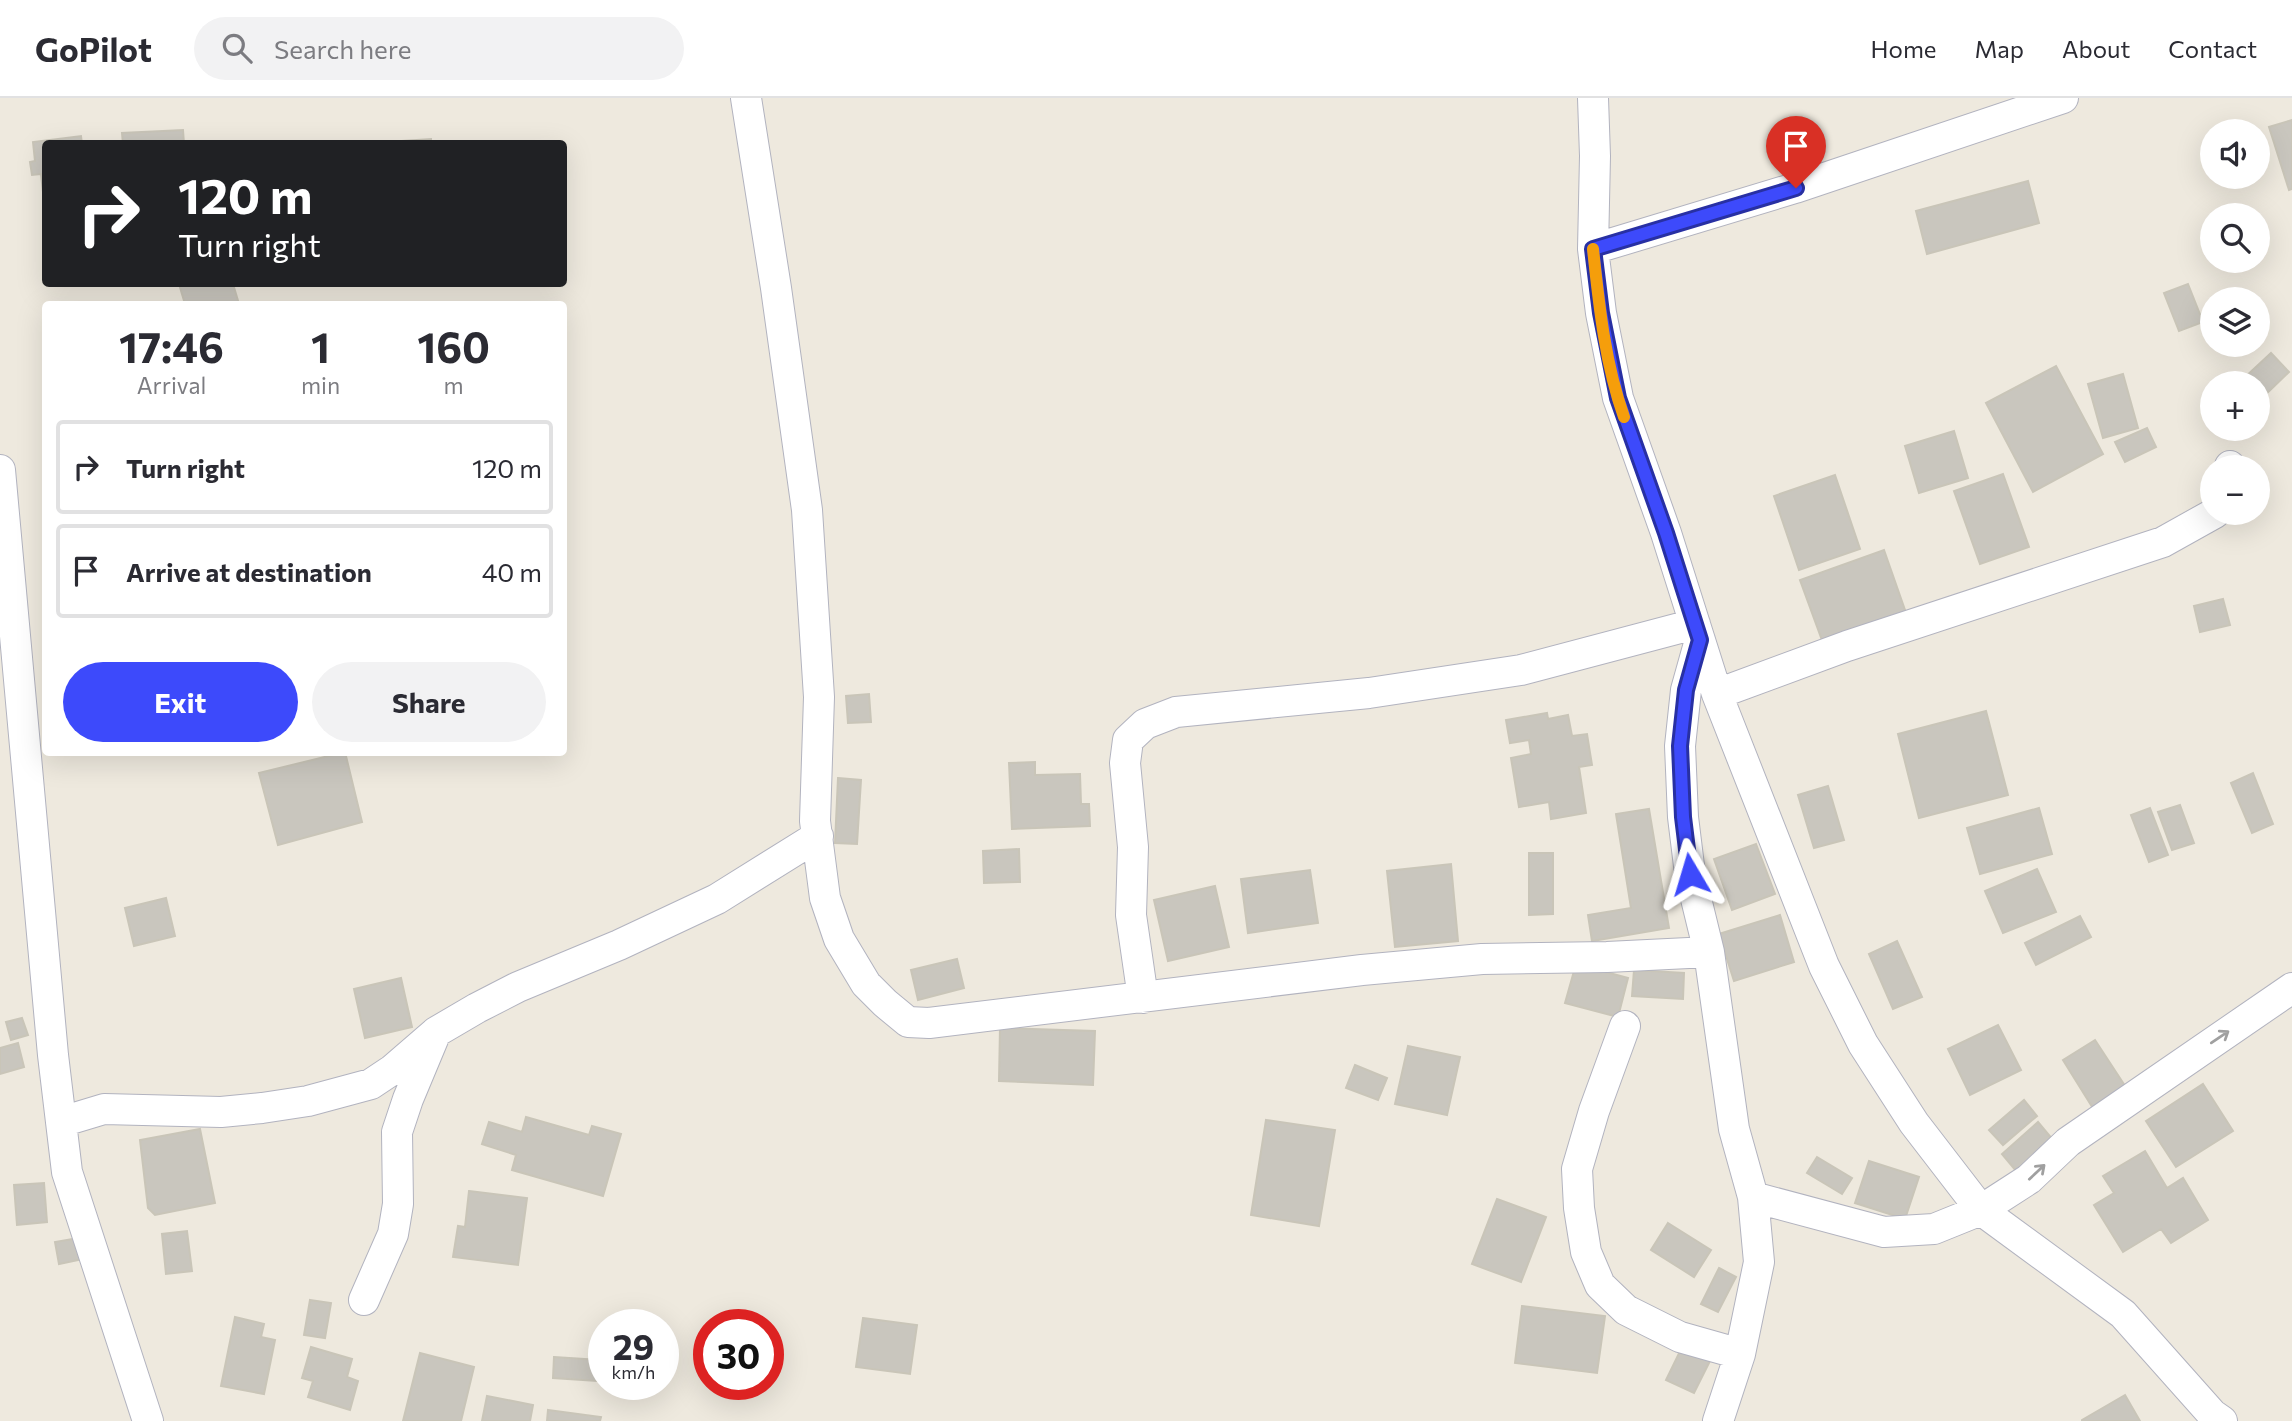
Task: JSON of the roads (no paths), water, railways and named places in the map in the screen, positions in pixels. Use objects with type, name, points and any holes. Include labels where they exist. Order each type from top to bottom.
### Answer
[{"type":"street","points":[[746,98],[807,510],[819,697],[815,821],[825,898],[839,939],[866,984],[885,1003],[908,1022],[929,1023],[1482,958],[1607,957],[1709,952]]},
{"type":"street","points":[[1593,98],[1593,249],[1601,313],[1618,398],[1666,533],[1717,694],[1824,966],[1863,1044],[1914,1123],[1981,1210],[2123,1314],[2212,1414],[2222,1421]]},
{"type":"street","points":[[1593,249],[1796,188],[2063,98]]},
{"type":"street","points":[[0,470],[5,586],[67,1172],[148,1421]]},
{"type":"street","points":[[1717,694],[1847,646],[2163,542],[2200,521]]},
{"type":"street","points":[[1143,998],[1131,915],[1133,847],[1125,764],[1128,740],[1145,724],[1176,712],[1369,694],[1521,670],[1698,632]]},
{"type":"street","points":[[1698,632],[1686,690],[1680,746],[1683,817],[1690,874],[1709,952],[1734,1129],[1752,1197],[1759,1262],[1740,1354],[1718,1421]]},
{"type":"street","points":[[61,1122],[103,1109],[220,1112],[262,1108],[333,1095],[371,1084],[392,1070],[436,1032],[518,987],[717,899],[818,836]]},
{"type":"street","points":[[1752,1197],[1884,1232],[1934,1229],[1981,1210],[2029,1179],[2068,1142],[2292,988]]},
{"type":"street","points":[[1625,1026],[1594,1111],[1577,1169],[1579,1208],[1586,1252],[1600,1285],[1626,1310],[1680,1337],[1740,1354]]},
{"type":"street","points":[[364,1300],[393,1234],[398,1205],[397,1132],[436,1032]]}]
